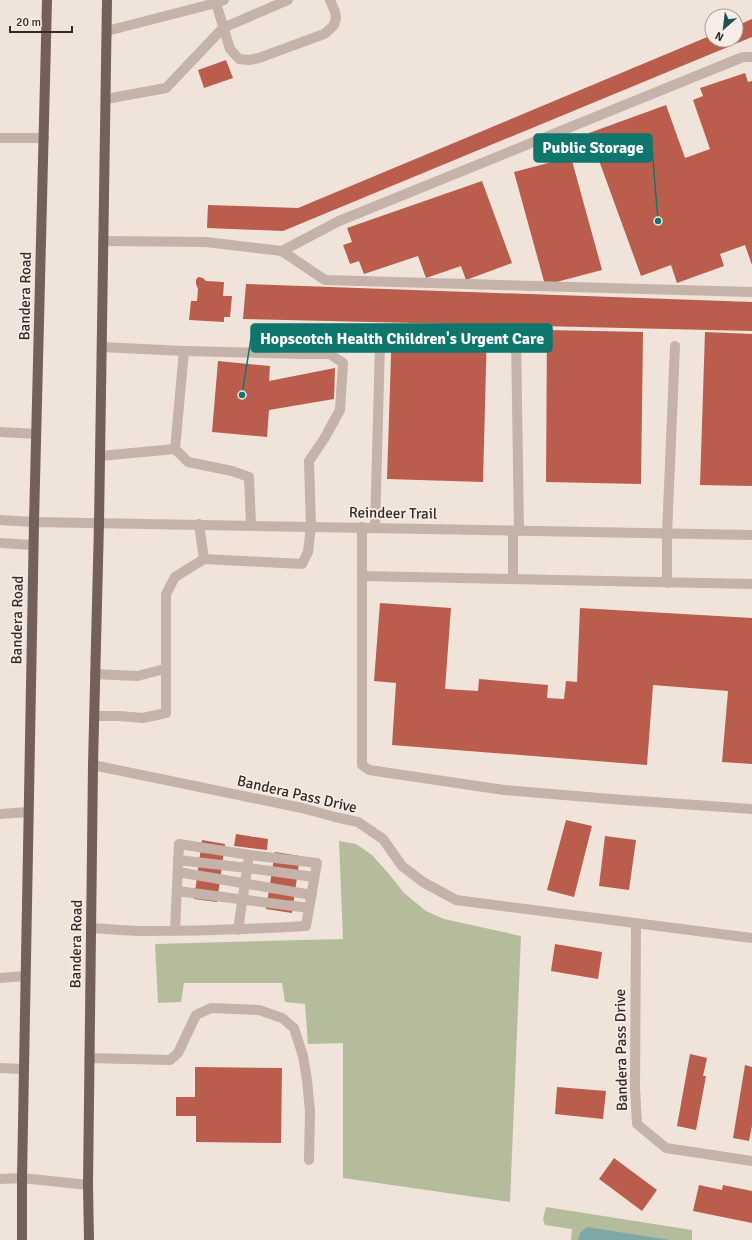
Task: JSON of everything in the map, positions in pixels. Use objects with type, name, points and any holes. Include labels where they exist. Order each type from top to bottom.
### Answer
[{"type":"main road","name":"Bandera Road","points":[[22,1240],[33,546],[47,0]]},
{"type":"main road","name":"Bandera Road","points":[[89,1240],[88,1185],[93,765],[99,523],[107,0]]},
{"type":"street","points":[[106,99],[166,88],[223,28],[288,0]]},
{"type":"street","points":[[107,31],[220,2],[223,28],[230,50],[239,59],[249,60],[259,58],[324,34],[334,25],[336,18],[330,0]]},
{"type":"street","points":[[282,251],[339,221],[743,57],[752,57]]},
{"type":"street","points":[[0,138],[44,138]]},
{"type":"street","points":[[103,241],[206,242],[282,251],[325,280],[752,292]]},
{"type":"street","points":[[513,579],[516,531],[516,336]]},
{"type":"street","points":[[375,528],[380,344]]},
{"type":"street","points":[[667,582],[667,534],[675,346]]},
{"type":"street","points":[[94,716],[143,718],[166,712],[166,594],[174,577],[204,559],[302,564],[308,552],[311,527],[309,461],[324,439],[340,410],[343,363],[330,354],[184,351],[102,347]]},
{"type":"street","points":[[175,449],[184,351]]},
{"type":"street","points":[[0,432],[36,434]]},
{"type":"street","points":[[100,456],[175,449]]},
{"type":"street","points":[[175,449],[188,462],[232,471],[249,477],[251,526]]},
{"type":"street","name":"Reindeer Trail","points":[[0,520],[34,522],[752,535]]},
{"type":"street","points":[[199,524],[204,559]]},
{"type":"street","points":[[362,528],[362,765],[369,770],[504,790],[752,809]]},
{"type":"street","points":[[0,543],[33,546]]},
{"type":"street","points":[[362,576],[752,584]]},
{"type":"street","points":[[95,674],[137,676],[165,669]]},
{"type":"street","name":"Bandera Pass Drive","points":[[93,765],[302,808],[335,818],[358,822],[383,839],[402,866],[423,882],[456,900],[752,938]]},
{"type":"street","points":[[0,814],[28,812]]},
{"type":"street","points":[[91,928],[175,931],[238,930],[306,926],[317,863],[178,844],[175,931]]},
{"type":"street","points":[[238,930],[250,855]]},
{"type":"street","points":[[178,860],[314,877]]},
{"type":"street","points":[[178,872],[312,895]]},
{"type":"street","points":[[177,891],[309,908]]},
{"type":"street","name":"Bandera Pass Drive","points":[[636,923],[635,1088],[637,1124],[666,1148],[752,1161]]},
{"type":"street","points":[[0,978],[25,976]]},
{"type":"street","points":[[90,1058],[170,1060],[178,1053],[196,1015],[210,1008],[259,1010],[282,1018],[294,1028],[303,1056],[310,1112],[309,1160]]},
{"type":"street","points":[[0,1068],[24,1069]]},
{"type":"street","points":[[0,1179],[22,1178],[88,1185]]},
{"type":"green space","points":[[339,841],[356,844],[372,855],[404,893],[426,911],[444,919],[521,936],[510,1202],[343,1178],[343,1043],[308,1044],[305,1004],[285,1002],[282,983],[184,983],[181,1002],[158,1003],[155,944],[343,939]]},
{"type":"green space","points":[[546,1207],[692,1230],[692,1240],[571,1240],[572,1229],[545,1225],[543,1219]]},
{"type":"water","points":[[587,1227],[670,1240],[578,1240],[580,1233]]},
{"type":"building","points":[[752,19],[752,37],[744,40],[744,22]]},
{"type":"building","points":[[704,38],[704,48],[725,48],[283,231],[207,228],[208,205],[298,208]]},
{"type":"building","points":[[226,60],[233,78],[204,88],[198,70]]},
{"type":"building","points":[[745,73],[748,82],[752,81],[752,265],[745,245],[720,254],[724,266],[677,283],[671,265],[641,276],[589,133],[666,105],[685,158],[710,149],[693,100],[703,96],[700,88]]},
{"type":"building","points":[[571,157],[602,270],[545,285],[514,172]]},
{"type":"building","points":[[482,181],[512,263],[466,280],[461,266],[426,278],[418,256],[364,274],[359,261],[350,264],[343,245],[352,242],[347,228]]},
{"type":"building","points":[[198,277],[203,278],[206,281],[224,282],[223,296],[232,296],[230,317],[224,317],[224,322],[189,320],[191,301],[197,301],[198,289],[196,280]]},
{"type":"building","points":[[246,284],[752,302],[752,331],[243,319]]},
{"type":"building","points":[[392,325],[487,328],[483,482],[387,479]]},
{"type":"building","points":[[547,330],[643,332],[641,484],[546,482]]},
{"type":"building","points":[[705,332],[752,334],[752,486],[700,485]]},
{"type":"building","points":[[218,361],[270,366],[269,381],[335,368],[334,399],[269,410],[267,437],[212,432]]},
{"type":"building","points":[[380,603],[451,608],[445,689],[478,691],[479,679],[548,685],[547,698],[564,699],[566,681],[577,682],[580,608],[752,618],[752,764],[722,762],[728,691],[653,685],[647,765],[392,745],[396,683],[374,681]]},
{"type":"building","points":[[566,820],[592,826],[574,897],[547,890]]},
{"type":"building","points":[[236,834],[268,839],[267,850],[234,846]]},
{"type":"building","points":[[605,836],[636,840],[629,890],[599,886]]},
{"type":"building","points":[[202,840],[225,844],[217,902],[194,899]]},
{"type":"building","points":[[275,852],[300,856],[292,913],[266,909]]},
{"type":"building","points":[[555,944],[602,952],[598,979],[551,971]]},
{"type":"building","points":[[690,1054],[707,1058],[703,1076],[706,1076],[696,1130],[677,1126]]},
{"type":"building","points":[[745,1065],[752,1067],[752,1126],[749,1141],[733,1138]]},
{"type":"building","points":[[195,1067],[282,1068],[281,1143],[196,1142],[196,1116],[176,1116],[176,1097],[195,1097]]},
{"type":"building","points":[[557,1087],[606,1091],[603,1119],[555,1114]]},
{"type":"building","points":[[614,1158],[657,1190],[642,1211],[599,1179]]},
{"type":"building","points":[[699,1185],[722,1190],[723,1185],[752,1191],[752,1223],[693,1211]]},
{"type":"place","name":"Public Storage","points":[[658,221]]},
{"type":"place","name":"Hopscotch Health Children's Urgent Care","points":[[242,395]]}]
